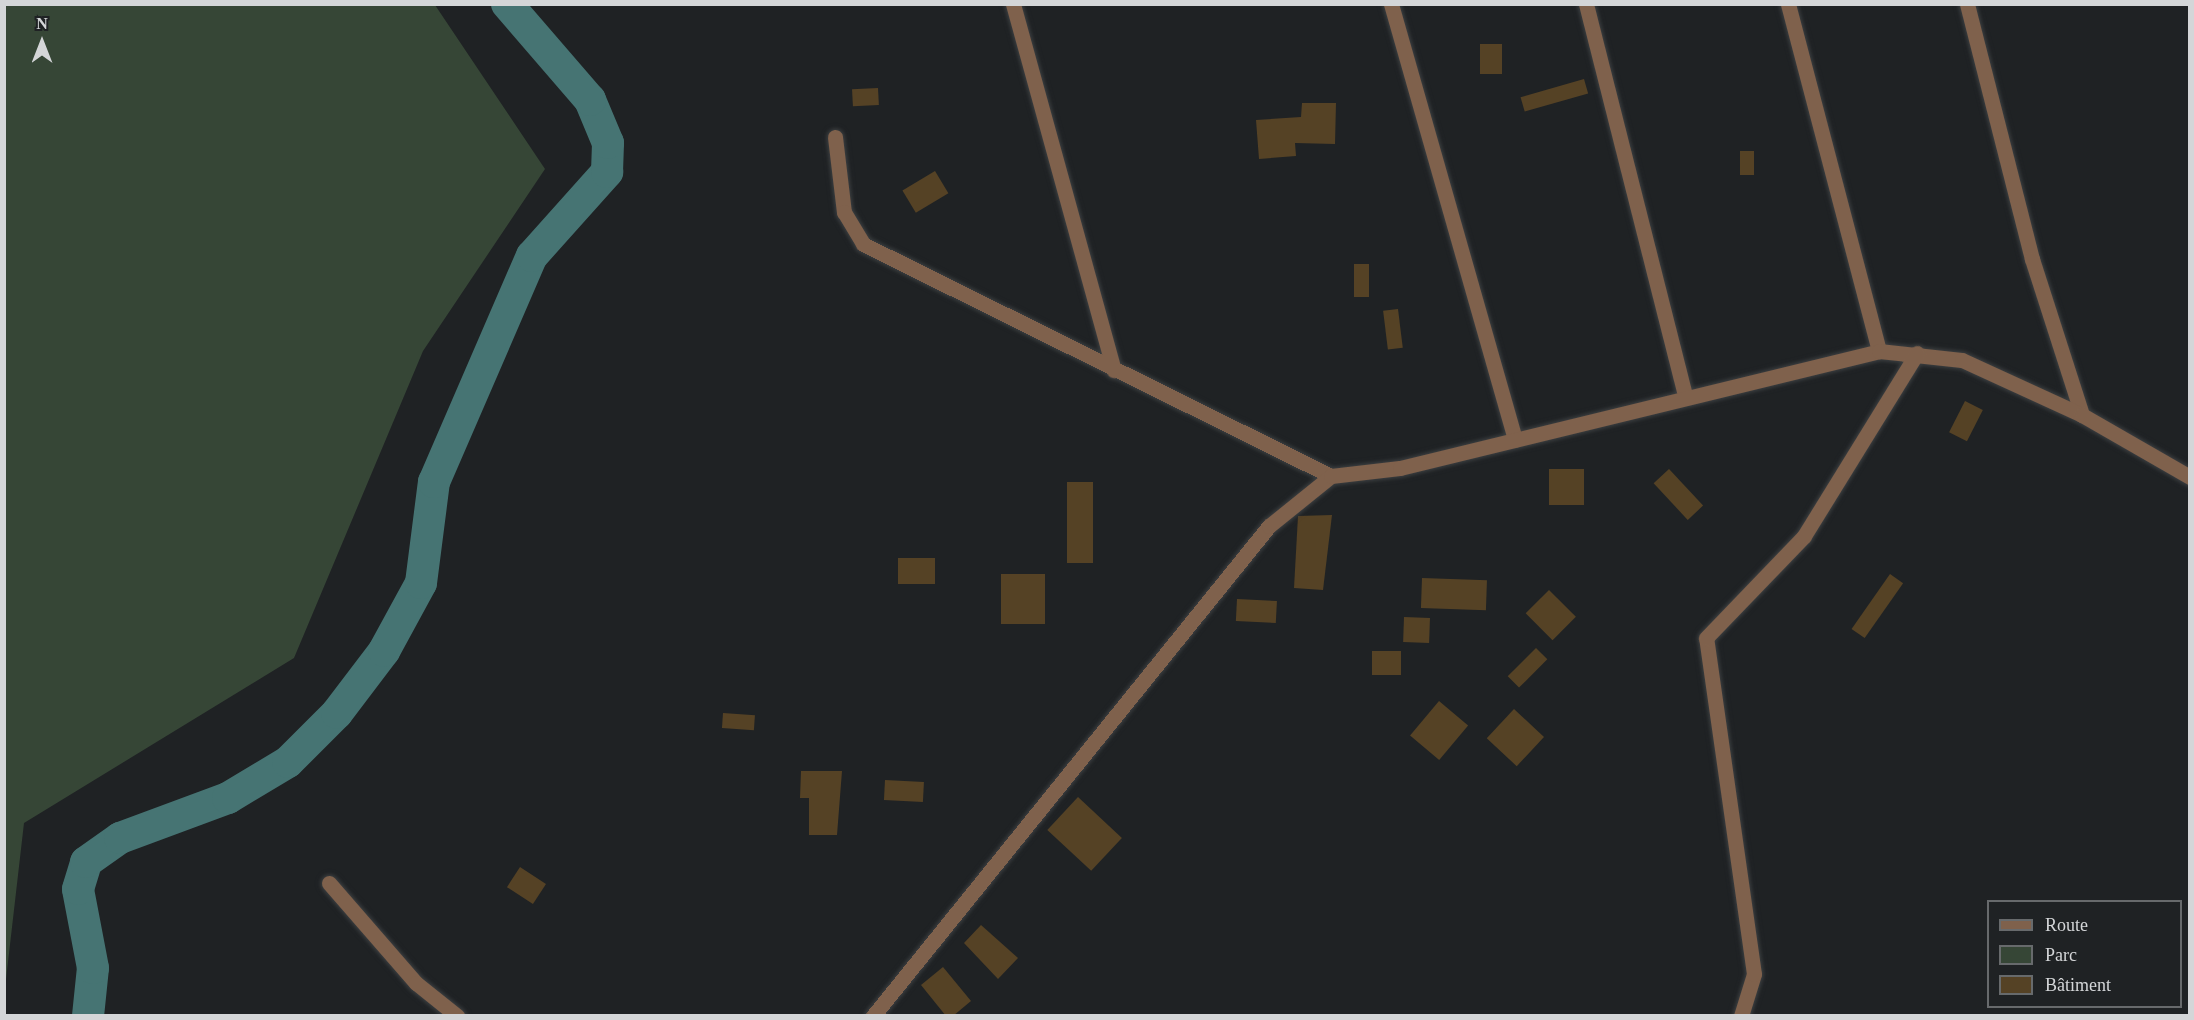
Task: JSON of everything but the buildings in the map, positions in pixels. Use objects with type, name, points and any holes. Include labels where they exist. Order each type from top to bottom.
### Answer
[{"type":"street","points":[[1013,4],[1114,370]]},
{"type":"street","points":[[1391,4],[1515,440]]},
{"type":"street","points":[[1586,4],[1685,396]]},
{"type":"street","points":[[1788,4],[1879,351]]},
{"type":"street","points":[[1967,4],[2032,259],[2082,415]]},
{"type":"street","points":[[834,137],[844,212],[863,244],[1331,476]]},
{"type":"street","points":[[873,1016],[1269,526],[1331,476],[1400,468],[1685,396],[1879,351],[1917,353],[1962,360],[2082,415],[2190,477]]},
{"type":"street","points":[[1741,1016],[1754,974],[1706,638],[1804,536],[1917,353]]},
{"type":"street","points":[[329,883],[416,983],[457,1016]]},
{"type":"green space","points":[[5,4],[435,5],[545,169],[423,351],[294,658],[24,823],[5,988]]},
{"type":"waterway","points":[[88,1016],[93,968],[78,889],[86,862],[120,838],[228,798],[288,762],[337,713],[384,651],[421,583],[434,482],[532,256],[607,172],[608,143],[590,100],[507,4]]}]
